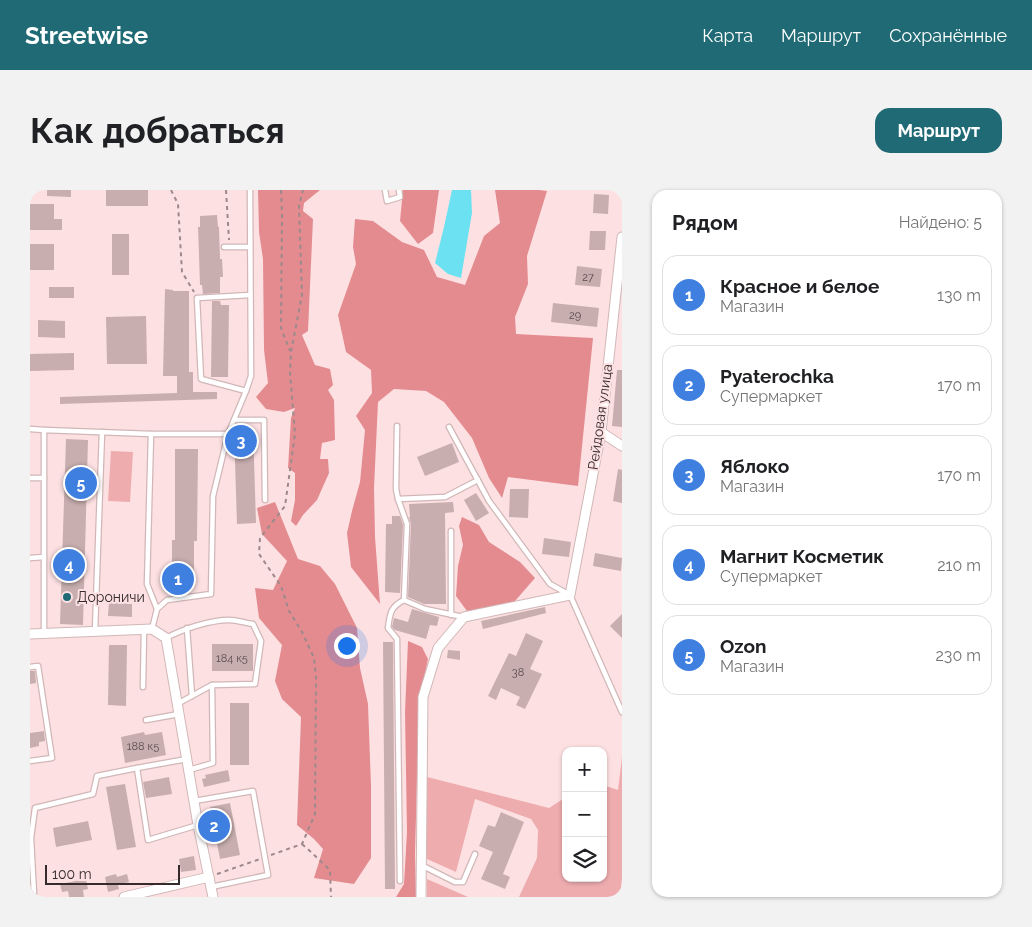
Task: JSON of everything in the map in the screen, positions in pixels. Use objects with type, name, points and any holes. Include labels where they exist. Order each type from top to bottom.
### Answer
[{"type":"street","name":"Рейдовая улица","points":[[570,595],[601,432],[622,237]]},
{"type":"street","points":[[601,432],[622,446]]},
{"type":"street","points":[[421,897],[424,697],[438,648],[464,617],[570,595]]},
{"type":"street","points":[[30,634],[148,629],[166,638],[198,824],[213,897]]},
{"type":"street","points":[[124,897],[209,877]]},
{"type":"lane","points":[[143,687],[148,629],[157,609],[167,600],[211,594],[213,496],[228,434],[251,376],[250,190]]},
{"type":"lane","points":[[386,190],[387,201],[400,197],[399,190]]},
{"type":"lane","points":[[227,247],[250,247]]},
{"type":"lane","points":[[246,391],[201,379],[197,298],[250,295]]},
{"type":"lane","points":[[234,420],[264,420],[265,500]]},
{"type":"lane","points":[[397,426],[396,489],[406,524],[404,600]]},
{"type":"lane","points":[[449,427],[489,501],[550,584],[570,595],[622,712]]},
{"type":"lane","points":[[30,429],[152,434],[228,434]]},
{"type":"lane","points":[[44,430],[44,634]]},
{"type":"lane","points":[[95,631],[102,432]]},
{"type":"lane","points":[[152,434],[147,584],[157,609]]},
{"type":"lane","points":[[30,478],[44,478]]},
{"type":"lane","points":[[398,499],[444,497],[478,480]]},
{"type":"lane","points":[[451,531],[451,614]]},
{"type":"lane","points":[[30,558],[44,557]]},
{"type":"lane","points":[[400,882],[398,639],[388,628],[390,614],[396,604],[404,600],[425,609],[464,617]]},
{"type":"lane","points":[[166,638],[187,628],[230,620],[253,624],[261,641],[255,684],[212,685],[177,704]]},
{"type":"lane","points":[[187,628],[192,696]]},
{"type":"lane","points":[[30,667],[38,666],[52,758],[30,761]]},
{"type":"lane","points":[[189,770],[213,763],[212,685]]},
{"type":"lane","points":[[146,720],[179,714]]},
{"type":"lane","points":[[32,897],[34,894],[31,838],[35,808],[93,794],[97,776],[187,758]]},
{"type":"lane","points":[[137,768],[148,840],[198,824]]},
{"type":"lane","points":[[194,801],[253,791],[268,875],[211,887]]},
{"type":"lane","points":[[421,865],[455,882],[463,882],[475,854]]},
{"type":"path","points":[[171,190],[178,204],[182,272],[197,298]]},
{"type":"path","points":[[226,190],[227,247]]},
{"type":"path","points":[[281,190],[281,328],[290,352]]},
{"type":"path","points":[[209,877],[302,844],[315,814],[316,677],[314,658],[302,632],[289,611],[281,586],[259,554],[260,538],[285,506],[295,434],[290,352],[302,295],[299,206],[303,190]]},
{"type":"path","points":[[302,844],[330,870],[331,897]]},
{"type":"shaded area","points":[[258,190],[320,190],[304,203],[303,211],[313,219],[308,331],[302,335],[315,365],[330,369],[333,385],[328,390],[334,400],[335,440],[322,443],[320,459],[328,459],[329,473],[317,500],[296,526],[291,521],[295,500],[295,473],[288,468],[291,418],[295,408],[284,412],[266,409],[256,397],[268,383],[264,350],[263,259],[259,232]]},
{"type":"shaded area","points":[[403,190],[439,190],[433,233],[418,244],[400,221]]},
{"type":"shaded area","points":[[495,190],[547,191],[527,256],[528,284],[515,317],[516,334],[593,338],[578,486],[508,477],[502,498],[489,478],[472,438],[444,402],[426,391],[394,389],[378,402],[374,488],[375,537],[380,604],[351,567],[347,533],[360,482],[365,430],[356,416],[372,393],[371,370],[346,352],[338,315],[356,264],[353,247],[355,219],[373,221],[402,242],[424,250],[437,277],[465,285],[484,236],[500,223]]},
{"type":"shaded area","points":[[111,451],[133,452],[130,502],[108,501]]},
{"type":"shaded area","points":[[275,502],[298,559],[320,566],[335,584],[357,628],[360,668],[368,704],[371,858],[354,884],[314,878],[323,849],[297,825],[301,717],[282,699],[275,681],[282,645],[259,618],[255,588],[273,590],[287,561],[262,534],[257,508]]},
{"type":"shaded area","points":[[462,517],[479,525],[489,542],[520,562],[535,578],[515,601],[493,608],[467,611],[456,596],[458,566],[463,545],[459,526]]},
{"type":"shaded area","points":[[408,641],[422,647],[428,659],[419,702],[415,854],[416,897],[396,897],[404,884],[407,832],[405,712]]},
{"type":"shaded area","points":[[622,757],[622,878],[620,897],[519,897],[537,858],[538,830],[531,819],[475,799],[456,872],[427,859],[427,777],[549,808],[562,800],[562,882],[607,882],[607,786],[618,790]]},
{"type":"shaded area","points":[[427,879],[468,897],[427,897]]},
{"type":"water","points":[[452,190],[471,190],[472,213],[461,278],[448,274],[435,263]]},
{"type":"building","points":[[47,190],[71,190],[71,197],[47,196]]},
{"type":"building","points":[[106,190],[148,190],[148,206],[106,206]]},
{"type":"building","points":[[594,194],[609,195],[608,214],[593,213]]},
{"type":"building","points":[[30,204],[54,204],[54,219],[62,219],[62,230],[30,230]]},
{"type":"building","points":[[217,215],[223,277],[220,277],[220,293],[203,294],[202,285],[200,285],[198,227],[200,227],[200,216]]},
{"type":"building","points":[[590,231],[606,231],[605,250],[589,250]]},
{"type":"building","points":[[112,234],[129,234],[129,275],[112,275]]},
{"type":"building","points":[[30,244],[54,244],[54,270],[30,270]]},
{"type":"building","points":[[577,266],[602,269],[600,287],[575,285]]},
{"type":"building","points":[[49,287],[74,287],[74,298],[49,298]]},
{"type":"building","points":[[165,289],[189,291],[189,372],[193,372],[193,392],[217,392],[217,399],[60,404],[60,397],[177,393],[177,376],[163,376]]},
{"type":"building","points":[[212,301],[220,301],[221,305],[229,305],[228,377],[211,377]]},
{"type":"building","points":[[553,303],[599,308],[597,327],[551,322]]},
{"type":"building","points":[[146,316],[147,364],[107,364],[106,317]]},
{"type":"building","points":[[38,320],[65,321],[65,338],[38,337]]},
{"type":"building","points":[[74,353],[74,370],[30,371],[30,354]]},
{"type":"building","points":[[617,370],[622,370],[622,427],[612,426]]},
{"type":"building","points":[[253,428],[256,523],[237,524],[234,429]]},
{"type":"building","points":[[66,439],[88,440],[83,625],[60,624]]},
{"type":"building","points":[[452,443],[459,462],[425,476],[417,457]]},
{"type":"building","points":[[175,449],[198,449],[197,541],[194,541],[194,586],[172,586],[172,540],[175,540]]},
{"type":"building","points":[[618,469],[622,470],[622,503],[613,501]]},
{"type":"building","points":[[510,489],[529,489],[528,518],[509,517]]},
{"type":"building","points":[[476,493],[489,513],[476,521],[464,500]]},
{"type":"building","points":[[453,502],[454,512],[445,513],[446,604],[424,604],[408,597],[411,524],[409,504]]},
{"type":"building","points":[[392,516],[400,516],[403,525],[400,593],[385,592],[386,524],[392,524]]},
{"type":"building","points":[[544,538],[571,542],[569,557],[542,554]]},
{"type":"building","points":[[595,553],[622,558],[621,571],[593,566]]},
{"type":"building","points":[[109,602],[132,604],[132,617],[108,616]]},
{"type":"building","points":[[545,607],[546,613],[483,629],[481,621]]},
{"type":"building","points":[[412,609],[439,617],[437,626],[430,625],[426,639],[395,630],[392,627],[394,618],[408,622]]},
{"type":"building","points":[[622,614],[622,638],[610,626]]},
{"type":"building","points":[[526,633],[543,641],[530,669],[542,674],[525,709],[516,705],[520,697],[501,688],[496,700],[488,696],[509,653],[516,656]]},
{"type":"building","points":[[383,642],[393,642],[395,889],[385,889]]},
{"type":"building","points":[[212,644],[253,644],[253,671],[212,671]]},
{"type":"building","points":[[109,645],[127,645],[126,706],[108,705]]},
{"type":"building","points":[[448,650],[460,651],[460,660],[447,658]]},
{"type":"building","points":[[30,671],[35,671],[36,683],[30,684]]},
{"type":"building","points":[[230,703],[249,703],[249,765],[230,765]]},
{"type":"building","points":[[44,731],[45,741],[39,742],[39,746],[30,748],[30,733]]},
{"type":"building","points":[[144,732],[145,735],[162,732],[166,755],[125,763],[121,737]]},
{"type":"building","points":[[228,770],[230,781],[204,787],[202,779],[206,778],[205,775]]},
{"type":"building","points":[[169,777],[172,794],[146,798],[143,782]]},
{"type":"building","points":[[125,784],[136,847],[117,850],[106,787]]},
{"type":"building","points":[[230,803],[240,855],[220,859],[210,807]]},
{"type":"building","points":[[501,812],[524,822],[503,874],[510,877],[505,889],[481,879],[493,852],[479,846],[488,825],[495,827]]},
{"type":"building","points":[[88,821],[92,840],[56,847],[53,828]]},
{"type":"building","points":[[194,856],[196,870],[181,872],[179,859]]},
{"type":"building","points":[[116,874],[117,877],[127,874],[129,882],[118,885],[119,889],[108,892],[105,877]]},
{"type":"building","points":[[86,879],[88,889],[83,890],[84,897],[69,897],[68,891],[62,892],[60,884]]},
{"type":"place","name":"Яблоко","points":[[241,441]]},
{"type":"place","name":"Ozon","points":[[81,483]]},
{"type":"place","name":"Магнит Косметик","points":[[69,565]]},
{"type":"place","name":"Красное и белое","points":[[178,579]]},
{"type":"place","name":"Дороничи","points":[[67,597]]},
{"type":"place","name":"Pyaterochka","points":[[214,826]]}]
